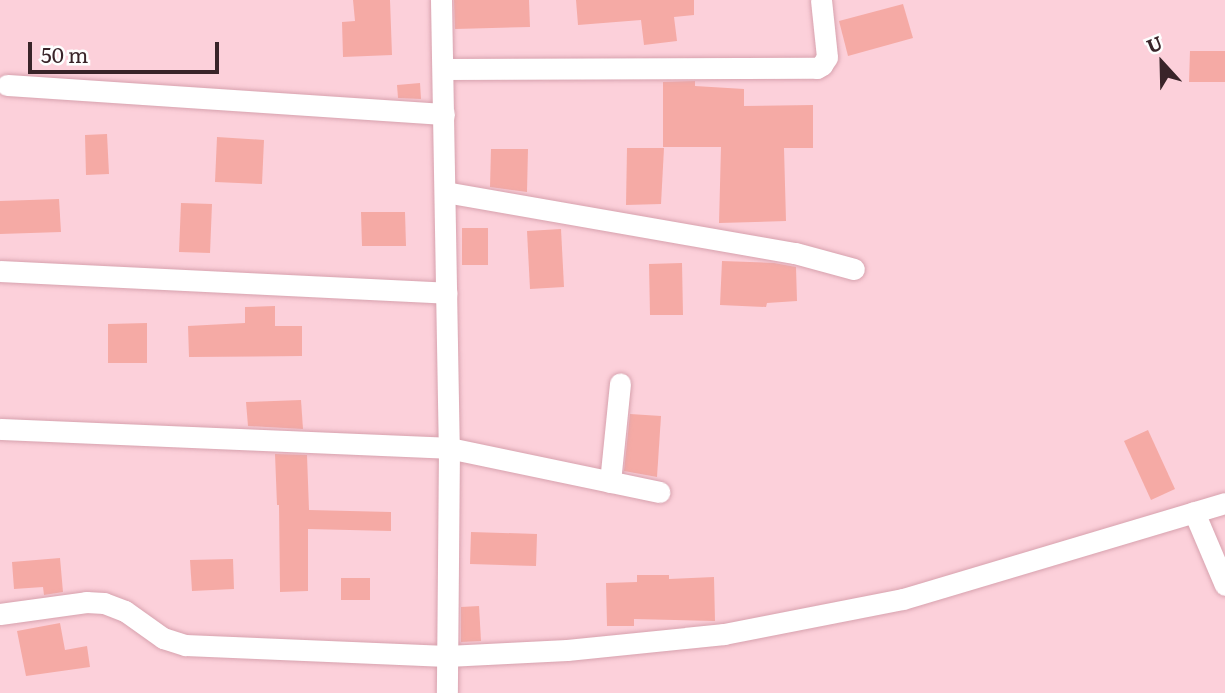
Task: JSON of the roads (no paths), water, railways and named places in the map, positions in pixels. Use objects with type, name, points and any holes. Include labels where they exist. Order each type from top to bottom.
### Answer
[{"type":"street","points":[[441,0],[449,448],[447,693]]},
{"type":"street","points":[[443,69],[817,68],[827,57],[821,0]]},
{"type":"street","points":[[7,85],[443,114]]},
{"type":"street","points":[[445,192],[783,251],[854,269]]},
{"type":"street","points":[[0,271],[446,293]]},
{"type":"street","points":[[610,482],[620,384]]},
{"type":"street","points":[[0,429],[449,448],[659,492]]},
{"type":"street","points":[[0,614],[95,602],[125,611],[163,638],[185,645],[447,656],[567,650],[724,634],[903,599],[1225,503]]},
{"type":"street","points":[[1194,512],[1225,585]]}]
